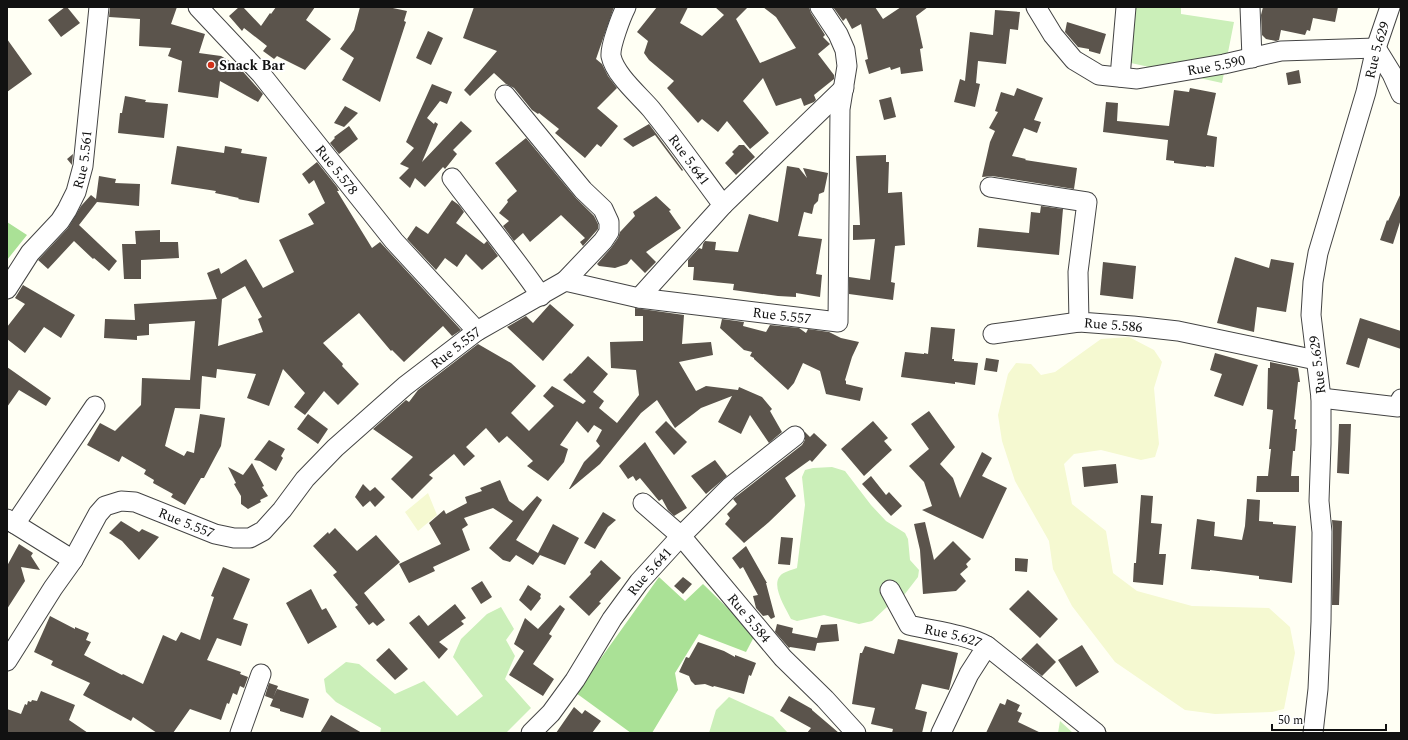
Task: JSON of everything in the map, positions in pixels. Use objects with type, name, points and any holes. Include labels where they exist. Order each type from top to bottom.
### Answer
[{"type":"street","name":"Rue 5.561","points":[[7,289],[30,253],[60,221],[76,192],[83,166],[99,7]]},
{"type":"street","name":"Rue 5.641","points":[[626,7],[614,40],[611,55],[615,65],[620,74],[652,110],[723,205]]},
{"type":"street","points":[[639,298],[723,205],[844,88],[847,66],[845,50],[838,34],[820,7]]},
{"type":"street","name":"Rue 5.590","points":[[1036,7],[1053,35],[1074,60],[1099,75],[1137,79],[1281,52],[1376,48]]},
{"type":"street","points":[[1120,77],[1126,7]]},
{"type":"street","points":[[1250,7],[1252,58]]},
{"type":"street","name":"Rue 5.629","points":[[1314,733],[1318,689],[1321,622],[1322,532],[1319,501],[1321,398],[1311,315],[1313,282],[1318,253],[1366,92],[1376,48],[1390,7]]},
{"type":"street","name":"Rue 5.578","points":[[204,10],[260,74],[394,241],[477,331]]},
{"type":"street","points":[[1376,48],[1392,74],[1401,94]]},
{"type":"street","name":"Rue 5.557","points":[[7,661],[53,588],[73,560],[105,506],[121,501],[135,502],[214,534],[234,538],[250,538],[263,530],[282,510],[305,478],[335,448],[405,386],[477,331],[565,281],[639,298],[838,322],[840,109],[844,88]]},
{"type":"street","points":[[505,95],[583,190],[603,209],[609,222],[609,232],[604,241],[565,281]]},
{"type":"street","points":[[452,178],[515,258],[541,296]]},
{"type":"street","name":"Rue 5.586","points":[[990,187],[1087,202],[1078,272],[1079,322],[1178,331],[1316,360]]},
{"type":"street","points":[[993,334],[1079,322]]},
{"type":"street","points":[[1321,398],[1398,407],[1401,399]]},
{"type":"street","points":[[73,560],[11,521],[95,406]]},
{"type":"street","name":"Rue 5.641","points":[[531,733],[551,713],[575,680],[612,619],[639,582],[681,536],[730,487],[796,436]]},
{"type":"street","name":"Rue 5.584","points":[[643,503],[681,536],[783,658],[825,699],[856,733]]},
{"type":"street","name":"Rue 5.627","points":[[890,590],[909,625],[964,637],[986,646],[969,674],[941,733]]},
{"type":"street","points":[[986,646],[1096,733]]},
{"type":"street","points":[[240,733],[261,674]]},
{"type":"green space","points":[[1133,7],[1181,7],[1181,14],[1234,22],[1222,83],[1131,63]]},
{"type":"green space","points":[[7,222],[27,235],[7,260]]},
{"type":"green space","points":[[1129,337],[1154,350],[1162,362],[1154,388],[1159,444],[1155,457],[1141,460],[1101,450],[1074,454],[1064,464],[1072,504],[1106,531],[1113,573],[1137,591],[1192,606],[1269,608],[1290,627],[1295,653],[1284,709],[1272,712],[1215,714],[1185,710],[1115,662],[1072,606],[1053,569],[1049,541],[1015,481],[1002,441],[998,415],[1008,374],[1016,363],[1031,364],[1041,375],[1055,372],[1101,339]]},
{"type":"green space","points":[[832,467],[845,471],[871,505],[886,521],[905,533],[908,539],[910,560],[919,570],[918,577],[901,599],[888,606],[872,621],[859,624],[824,615],[797,621],[791,619],[780,598],[777,586],[781,575],[797,568],[805,505],[802,477],[805,470]]},
{"type":"green space","points":[[428,493],[437,515],[418,531],[405,512]]},
{"type":"green space","points":[[659,577],[685,601],[703,584],[755,635],[746,652],[699,634],[675,673],[678,690],[652,733],[631,733],[576,693]]},
{"type":"green space","points":[[501,607],[514,629],[506,640],[515,656],[505,679],[531,708],[506,733],[380,733],[381,728],[336,702],[326,692],[324,679],[346,662],[359,664],[395,694],[424,681],[457,716],[483,696],[453,657],[461,639],[487,614]]},
{"type":"green space","points":[[729,697],[773,717],[788,733],[709,733],[716,710]]},
{"type":"green space","points":[[1060,721],[1073,733],[1058,733]]},
{"type":"building","points":[[67,7],[80,23],[61,37],[48,20]]},
{"type":"building","points":[[110,7],[177,7],[171,24],[205,34],[199,53],[221,56],[238,66],[263,94],[258,102],[220,81],[218,98],[178,92],[182,61],[168,56],[171,48],[139,46],[140,19],[109,17]]},
{"type":"building","points":[[239,7],[243,7],[261,26],[276,7],[315,7],[306,20],[331,39],[305,70],[277,56],[274,59],[263,51],[267,46],[244,28],[242,31],[229,16]]},
{"type":"building","points":[[360,7],[388,7],[407,11],[404,21],[406,22],[380,102],[342,80],[354,58],[340,49],[354,30]]},
{"type":"building","points":[[474,7],[614,7],[596,59],[602,64],[608,76],[617,88],[597,108],[618,126],[601,147],[597,144],[585,158],[555,133],[559,129],[539,113],[538,114],[532,110],[514,88],[506,84],[494,73],[470,96],[464,90],[497,51],[463,38]]},
{"type":"building","points":[[657,7],[688,7],[680,23],[702,36],[724,15],[715,7],[748,7],[736,19],[760,63],[796,48],[776,17],[763,7],[809,7],[811,13],[825,35],[823,37],[830,44],[818,54],[834,75],[834,79],[814,95],[816,100],[814,102],[804,106],[801,98],[776,106],[763,78],[743,101],[769,133],[750,149],[727,121],[718,132],[702,119],[698,123],[667,88],[674,81],[649,60],[644,53],[648,41],[637,32]]},
{"type":"building","points":[[833,7],[875,7],[883,19],[901,7],[928,7],[916,16],[923,48],[920,49],[923,71],[901,74],[900,67],[891,70],[890,67],[869,74],[865,60],[868,59],[861,24],[852,29],[846,18],[843,21]]},
{"type":"building","points":[[1263,7],[1338,7],[1335,22],[1313,18],[1310,31],[1307,30],[1305,35],[1281,30],[1279,40],[1276,41],[1266,39],[1262,35],[1261,15]]},
{"type":"building","points":[[995,10],[1020,12],[1018,30],[1010,29],[1006,64],[978,61],[976,83],[980,84],[975,107],[954,102],[960,79],[965,81],[970,32],[993,35]]},
{"type":"building","points":[[1067,22],[1106,34],[1100,54],[1089,51],[1089,49],[1078,47],[1065,32]]},
{"type":"building","points":[[428,31],[443,38],[431,65],[416,58]]},
{"type":"building","points":[[7,39],[32,74],[7,92]]},
{"type":"building","points":[[1299,70],[1301,83],[1288,85],[1286,73]]},
{"type":"building","points":[[432,84],[452,92],[447,104],[440,101],[427,118],[434,124],[435,122],[438,124],[422,162],[461,121],[472,131],[453,150],[457,154],[445,169],[443,167],[425,187],[415,178],[410,188],[399,178],[409,168],[400,164],[414,148],[406,142]]},
{"type":"building","points":[[1017,88],[1043,98],[1034,120],[1041,122],[1037,133],[1024,128],[1012,156],[1026,159],[1025,160],[1077,168],[1074,189],[992,176],[982,177],[990,142],[995,131],[989,128],[998,112],[995,111],[1001,92],[1014,96]]},
{"type":"building","points":[[1190,88],[1216,93],[1207,135],[1217,137],[1214,167],[1174,163],[1174,161],[1166,160],[1168,140],[1103,132],[1106,102],[1118,103],[1117,121],[1169,126],[1174,90],[1189,92]]},
{"type":"building","points":[[125,96],[146,100],[145,102],[168,104],[164,138],[118,133],[120,113],[122,113]]},
{"type":"building","points":[[891,97],[896,117],[884,120],[879,100]]},
{"type":"building","points":[[345,106],[358,113],[344,127],[334,123]]},
{"type":"building","points":[[649,124],[683,170],[682,171],[655,135],[633,147],[623,139]]},
{"type":"building","points":[[349,126],[358,139],[339,154],[330,143],[335,138],[334,137]]},
{"type":"building","points":[[526,138],[575,197],[594,216],[598,224],[598,229],[583,246],[580,242],[585,238],[561,215],[530,242],[523,233],[514,241],[503,226],[509,221],[499,213],[508,202],[507,200],[517,191],[495,163]]},
{"type":"building","points":[[739,145],[744,145],[755,157],[736,175],[725,163],[734,154],[732,152]]},
{"type":"building","points":[[177,146],[224,153],[225,146],[242,149],[241,153],[267,157],[259,203],[215,193],[216,191],[171,184]]},
{"type":"building","points":[[73,154],[72,164],[72,165],[67,159]]},
{"type":"building","points":[[886,155],[886,162],[889,162],[888,193],[902,192],[905,245],[895,246],[891,282],[895,283],[893,300],[849,294],[849,277],[870,280],[875,239],[853,240],[853,225],[860,225],[856,156]]},
{"type":"building","points":[[317,162],[337,187],[339,191],[337,191],[372,248],[380,242],[461,330],[452,336],[443,326],[404,362],[392,350],[391,351],[359,313],[323,343],[359,384],[338,405],[324,391],[305,415],[294,407],[305,393],[283,369],[269,406],[247,398],[256,374],[217,369],[216,378],[202,376],[200,409],[175,408],[165,446],[184,456],[187,451],[194,453],[200,414],[225,418],[221,446],[204,478],[201,478],[185,505],[171,497],[173,494],[153,483],[154,480],[144,474],[146,470],[122,456],[119,462],[87,445],[100,423],[115,431],[141,405],[142,378],[190,380],[195,321],[149,324],[149,335],[137,336],[137,340],[104,338],[105,319],[135,320],[134,304],[217,299],[207,273],[219,268],[221,274],[246,259],[263,288],[294,272],[279,240],[314,224],[308,214],[325,203],[314,180],[309,184],[302,174]],"holes":[[[245,286],[262,317],[258,319],[263,332],[218,346],[222,299]]]},
{"type":"building","points":[[787,166],[799,168],[807,178],[803,168],[828,173],[824,192],[819,194],[818,201],[814,205],[812,214],[804,212],[798,236],[822,239],[816,274],[822,275],[820,297],[796,293],[796,297],[778,296],[733,290],[734,284],[693,280],[694,267],[688,267],[688,260],[699,248],[702,249],[705,241],[716,242],[715,250],[738,252],[749,214],[778,222]]},
{"type":"building","points":[[99,176],[116,179],[115,183],[140,184],[139,206],[97,202],[79,225],[117,261],[109,271],[94,258],[93,259],[74,241],[48,269],[38,260],[68,228],[81,206],[91,195],[96,199]]},
{"type":"building","points":[[1401,193],[1401,219],[1393,244],[1380,240],[1387,220],[1388,221]]},
{"type":"building","points":[[656,196],[671,210],[669,211],[681,228],[646,252],[656,262],[645,273],[631,259],[627,264],[615,268],[599,266],[597,264],[611,248],[620,232],[635,216],[633,212]]},
{"type":"building","points":[[452,200],[459,205],[464,212],[456,223],[484,244],[487,241],[498,256],[482,270],[466,254],[457,267],[445,258],[436,270],[407,239],[416,226],[428,234]]},
{"type":"building","points":[[1041,206],[1063,209],[1059,255],[977,247],[979,228],[1029,233],[1031,212],[1040,213]]},
{"type":"building","points":[[160,230],[160,242],[178,242],[179,258],[141,260],[141,279],[124,279],[122,244],[136,244],[135,231]]},
{"type":"building","points":[[1235,257],[1269,268],[1271,259],[1294,263],[1286,312],[1257,307],[1254,332],[1217,323]]},
{"type":"building","points":[[1103,262],[1136,266],[1133,299],[1100,295]]},
{"type":"building","points":[[23,285],[75,315],[61,338],[44,327],[25,353],[7,339],[7,327],[25,304],[15,298]]},
{"type":"building","points":[[550,304],[574,325],[543,361],[507,327],[526,316],[533,323]]},
{"type":"building","points":[[635,308],[684,315],[682,344],[711,342],[713,355],[679,362],[696,391],[706,386],[738,390],[739,387],[762,397],[772,409],[770,411],[782,432],[769,443],[750,415],[741,434],[718,422],[732,396],[701,408],[675,428],[657,400],[641,413],[600,464],[570,489],[584,462],[600,446],[596,441],[602,430],[594,425],[588,433],[577,421],[560,445],[568,449],[564,462],[548,481],[527,466],[533,461],[507,436],[499,443],[486,428],[466,447],[475,456],[464,466],[454,454],[429,475],[433,478],[412,499],[391,479],[413,457],[373,429],[406,400],[409,402],[418,390],[478,344],[511,363],[536,386],[511,413],[529,431],[554,406],[543,396],[552,386],[583,404],[586,401],[563,380],[570,373],[571,374],[588,356],[608,374],[593,392],[604,401],[599,408],[617,423],[639,395],[636,370],[611,368],[610,342],[643,341],[643,316],[635,316]]},
{"type":"building","points":[[1360,318],[1401,331],[1401,349],[1368,338],[1359,368],[1346,364]]},
{"type":"building","points":[[722,319],[744,322],[743,326],[766,332],[770,325],[799,328],[806,333],[808,329],[829,332],[841,338],[859,342],[852,357],[845,380],[846,384],[863,388],[860,401],[826,394],[820,371],[803,363],[794,383],[788,390],[750,356],[752,352],[744,350],[720,328]]},
{"type":"building","points":[[931,327],[955,329],[952,359],[954,359],[954,361],[978,363],[975,385],[901,377],[905,352],[928,354]]},
{"type":"building","points":[[1215,353],[1258,365],[1243,406],[1214,396],[1222,374],[1210,370]]},
{"type":"building","points":[[986,358],[999,360],[997,372],[984,370]]},
{"type":"building","points":[[1270,362],[1298,368],[1300,382],[1298,382],[1294,419],[1296,420],[1295,429],[1297,429],[1291,476],[1299,476],[1299,492],[1256,492],[1257,476],[1268,476],[1271,449],[1269,449],[1273,410],[1267,409],[1268,368],[1270,368]]},
{"type":"building","points":[[7,367],[51,398],[46,406],[19,390],[7,407]]},
{"type":"building","points":[[929,411],[955,447],[940,464],[953,478],[960,498],[982,452],[992,458],[982,476],[1007,488],[983,539],[922,510],[932,506],[924,482],[909,466],[929,449],[911,424]]},
{"type":"building","points":[[308,414],[328,429],[318,444],[297,429]]},
{"type":"building","points":[[666,421],[687,442],[674,455],[655,432]]},
{"type":"building","points":[[873,421],[888,438],[884,441],[892,450],[864,476],[841,449]]},
{"type":"building","points":[[1339,424],[1351,424],[1349,474],[1337,473]]},
{"type":"building","points":[[805,432],[810,437],[814,433],[827,445],[812,462],[810,460],[785,478],[796,496],[744,543],[725,524],[730,518],[727,514],[737,504],[733,499],[802,445],[805,440]]},
{"type":"building","points":[[269,440],[285,449],[281,456],[283,458],[276,471],[260,461],[254,460]]},
{"type":"building","points":[[645,442],[687,508],[674,516],[668,510],[662,499],[659,501],[640,478],[636,481],[633,476],[628,479],[619,466]]},
{"type":"building","points":[[715,460],[727,476],[706,494],[691,476]]},
{"type":"building","points":[[252,463],[264,486],[262,487],[268,496],[260,500],[261,502],[248,509],[241,504],[241,496],[234,484],[236,483],[228,467],[243,475]]},
{"type":"building","points":[[1116,464],[1118,483],[1084,487],[1082,467]]},
{"type":"building","points":[[871,476],[886,495],[889,492],[902,506],[891,516],[862,484]]},
{"type":"building","points":[[500,480],[509,501],[523,511],[537,496],[542,500],[516,540],[538,553],[553,524],[579,538],[565,565],[540,555],[533,565],[516,555],[510,562],[503,560],[489,548],[513,521],[493,508],[464,518],[468,525],[462,529],[470,550],[433,567],[435,571],[409,583],[399,564],[441,544],[429,523],[444,510],[446,514],[467,503],[465,497],[482,491],[480,488]]},
{"type":"building","points":[[363,484],[370,491],[375,487],[385,497],[375,507],[370,501],[363,507],[355,497]]},
{"type":"building","points":[[1141,495],[1153,496],[1151,523],[1162,524],[1159,554],[1166,554],[1163,585],[1133,582],[1134,563],[1136,563]]},
{"type":"building","points":[[1247,499],[1260,500],[1259,521],[1296,526],[1292,583],[1259,579],[1259,576],[1191,569],[1197,519],[1215,522],[1214,536],[1242,540],[1245,526]]},
{"type":"building","points":[[603,512],[616,520],[608,527],[595,549],[584,543]]},
{"type":"building","points":[[1332,520],[1342,521],[1339,605],[1332,605]]},
{"type":"building","points":[[121,521],[139,532],[142,529],[159,537],[139,560],[122,541],[109,533]]},
{"type":"building","points":[[925,522],[934,560],[953,541],[971,559],[966,564],[968,567],[960,574],[966,581],[956,591],[923,594],[920,550],[914,524]]},
{"type":"building","points":[[335,528],[357,551],[376,535],[400,562],[364,593],[385,620],[377,626],[373,622],[369,625],[355,607],[358,605],[333,575],[337,572],[313,546],[328,532],[329,534]]},
{"type":"building","points":[[781,537],[793,538],[790,565],[778,564]]},
{"type":"building","points":[[19,544],[33,553],[31,556],[40,570],[21,567],[25,581],[7,609],[7,566]]},
{"type":"building","points":[[746,546],[767,583],[775,617],[771,619],[768,615],[763,616],[756,608],[753,596],[758,595],[743,567],[740,569],[732,558]]},
{"type":"building","points":[[1015,558],[1028,559],[1027,572],[1015,571]]},
{"type":"building","points":[[601,560],[621,578],[599,602],[601,603],[589,616],[569,597],[591,574],[590,572]]},
{"type":"building","points":[[223,567],[250,579],[233,619],[248,624],[241,646],[217,638],[207,660],[241,672],[240,674],[248,677],[244,688],[240,686],[237,695],[233,693],[229,704],[227,703],[221,720],[190,709],[173,733],[157,733],[133,717],[131,721],[83,695],[90,683],[51,665],[53,661],[34,652],[50,616],[75,629],[75,627],[89,633],[86,640],[91,642],[84,655],[143,684],[163,635],[176,641],[181,632],[200,640],[214,597],[211,596]]},
{"type":"building","points":[[683,577],[692,584],[683,594],[674,586]]},
{"type":"building","points":[[482,581],[492,597],[481,604],[471,588]]},
{"type":"building","points":[[528,585],[541,594],[541,598],[531,611],[519,600]]},
{"type":"building","points":[[311,589],[322,610],[326,608],[337,627],[308,644],[286,603]]},
{"type":"building","points":[[1028,590],[1058,619],[1040,638],[1009,609]]},
{"type":"building","points":[[455,604],[466,618],[461,621],[464,624],[439,642],[448,649],[439,659],[409,623],[419,615],[428,626]]},
{"type":"building","points":[[560,605],[565,609],[549,634],[552,636],[533,664],[554,679],[543,696],[509,675],[524,651],[514,644],[525,618],[538,629]]},
{"type":"building","points":[[777,624],[793,628],[792,633],[817,638],[821,625],[837,624],[839,641],[817,643],[815,651],[789,648],[775,632]]},
{"type":"building","points":[[898,639],[958,653],[949,690],[922,684],[915,709],[927,712],[922,733],[892,733],[893,729],[871,724],[875,708],[852,704],[860,653],[862,653],[865,646],[894,654]]},
{"type":"building","points":[[698,642],[724,651],[735,657],[735,655],[756,663],[751,676],[749,675],[744,694],[705,684],[695,685],[689,676],[679,672],[686,657],[689,658]]},
{"type":"building","points":[[1037,643],[1056,662],[1042,676],[1021,659]]},
{"type":"building","points":[[1082,645],[1099,672],[1076,687],[1058,660]]},
{"type":"building","points":[[389,648],[408,669],[395,680],[376,660]]},
{"type":"building","points":[[269,683],[278,686],[273,698],[277,689],[309,699],[303,718],[280,711],[280,709],[270,706],[273,699],[265,696]]},
{"type":"building","points":[[41,691],[75,705],[69,720],[88,733],[7,733],[7,709],[21,714],[25,704],[27,705],[28,701],[37,701]]},
{"type":"building","points":[[789,696],[812,709],[839,733],[807,733],[811,728],[780,711]]},
{"type":"building","points":[[1007,699],[1020,705],[1017,711],[1022,713],[1018,722],[1041,733],[986,733],[1000,703],[1005,705]]},
{"type":"building","points":[[574,707],[582,714],[585,710],[601,721],[592,733],[556,733]]},
{"type":"building","points":[[331,715],[362,733],[320,733]]},
{"type":"place","name":"Snack Bar","points":[[211,65]]}]
